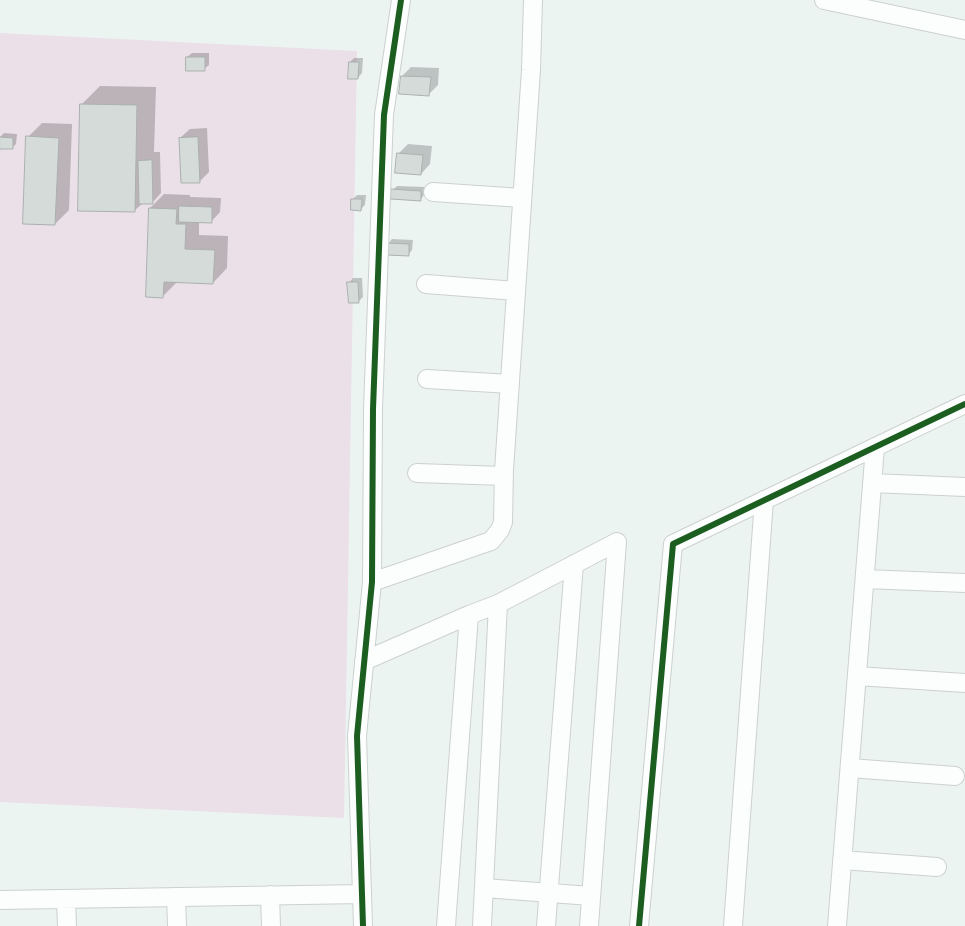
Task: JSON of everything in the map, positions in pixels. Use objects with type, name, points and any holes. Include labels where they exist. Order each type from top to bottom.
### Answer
[{"type":"street","points":[[363,926],[357,736],[372,582],[373,409],[384,115],[401,0]]},
{"type":"street","points":[[372,582],[491,541],[500,530],[503,522],[504,476],[531,70],[533,0]]},
{"type":"street","points":[[824,0],[965,30]]},
{"type":"street","points":[[433,192],[522,198]]},
{"type":"street","points":[[426,284],[516,291]]},
{"type":"street","points":[[427,379],[510,384]]},
{"type":"street","points":[[639,926],[672,544],[965,404]]},
{"type":"street","points":[[837,926],[875,447]]},
{"type":"street","points":[[417,473],[504,476]]},
{"type":"street","points":[[872,483],[965,487]]},
{"type":"street","points":[[732,926],[764,500]]},
{"type":"street","points":[[364,661],[498,604],[617,542],[589,926]]},
{"type":"street","points":[[546,926],[574,564]]},
{"type":"street","points":[[865,579],[965,583]]},
{"type":"street","points":[[482,926],[498,604]]},
{"type":"street","points":[[446,926],[470,615]]},
{"type":"street","points":[[857,676],[965,683]]},
{"type":"street","points":[[850,768],[955,776]]},
{"type":"street","points":[[842,860],[937,867]]},
{"type":"street","points":[[484,888],[591,896]]},
{"type":"street","points":[[0,900],[362,894]]},
{"type":"street","points":[[270,895],[271,926]]},
{"type":"street","points":[[176,897],[176,926]]},
{"type":"street","points":[[66,899],[67,926]]},
{"type":"shaded area","points":[[0,33],[357,51],[344,818],[0,802]]},
{"type":"building","points":[[186,57],[205,57],[205,71],[186,71]]},
{"type":"building","points":[[349,62],[359,62],[358,79],[348,79]]},
{"type":"building","points":[[401,76],[431,77],[429,96],[399,94]]},
{"type":"building","points":[[80,104],[137,105],[135,212],[78,211]]},
{"type":"building","points":[[26,136],[59,138],[55,225],[23,224]]},
{"type":"building","points":[[0,137],[13,138],[13,149],[0,149]]},
{"type":"building","points":[[198,137],[200,183],[181,183],[179,138]]},
{"type":"building","points":[[397,153],[423,155],[421,175],[395,173]]},
{"type":"building","points":[[152,160],[153,204],[139,204],[138,161]]},
{"type":"building","points":[[391,189],[421,191],[421,201],[391,199]]},
{"type":"building","points":[[351,199],[362,199],[361,211],[351,210]]},
{"type":"building","points":[[179,206],[212,207],[212,223],[179,222]]},
{"type":"building","points":[[149,208],[177,209],[176,224],[186,224],[185,249],[215,250],[213,284],[164,282],[163,298],[146,297]]},
{"type":"building","points":[[386,243],[409,244],[409,256],[386,255]]},
{"type":"building","points":[[347,282],[358,282],[359,303],[349,303]]},
{"type":"cycle path","points":[[363,926],[357,736],[372,582],[373,409],[384,115],[401,0]]},
{"type":"cycle path","points":[[639,926],[673,544],[965,404]]}]
